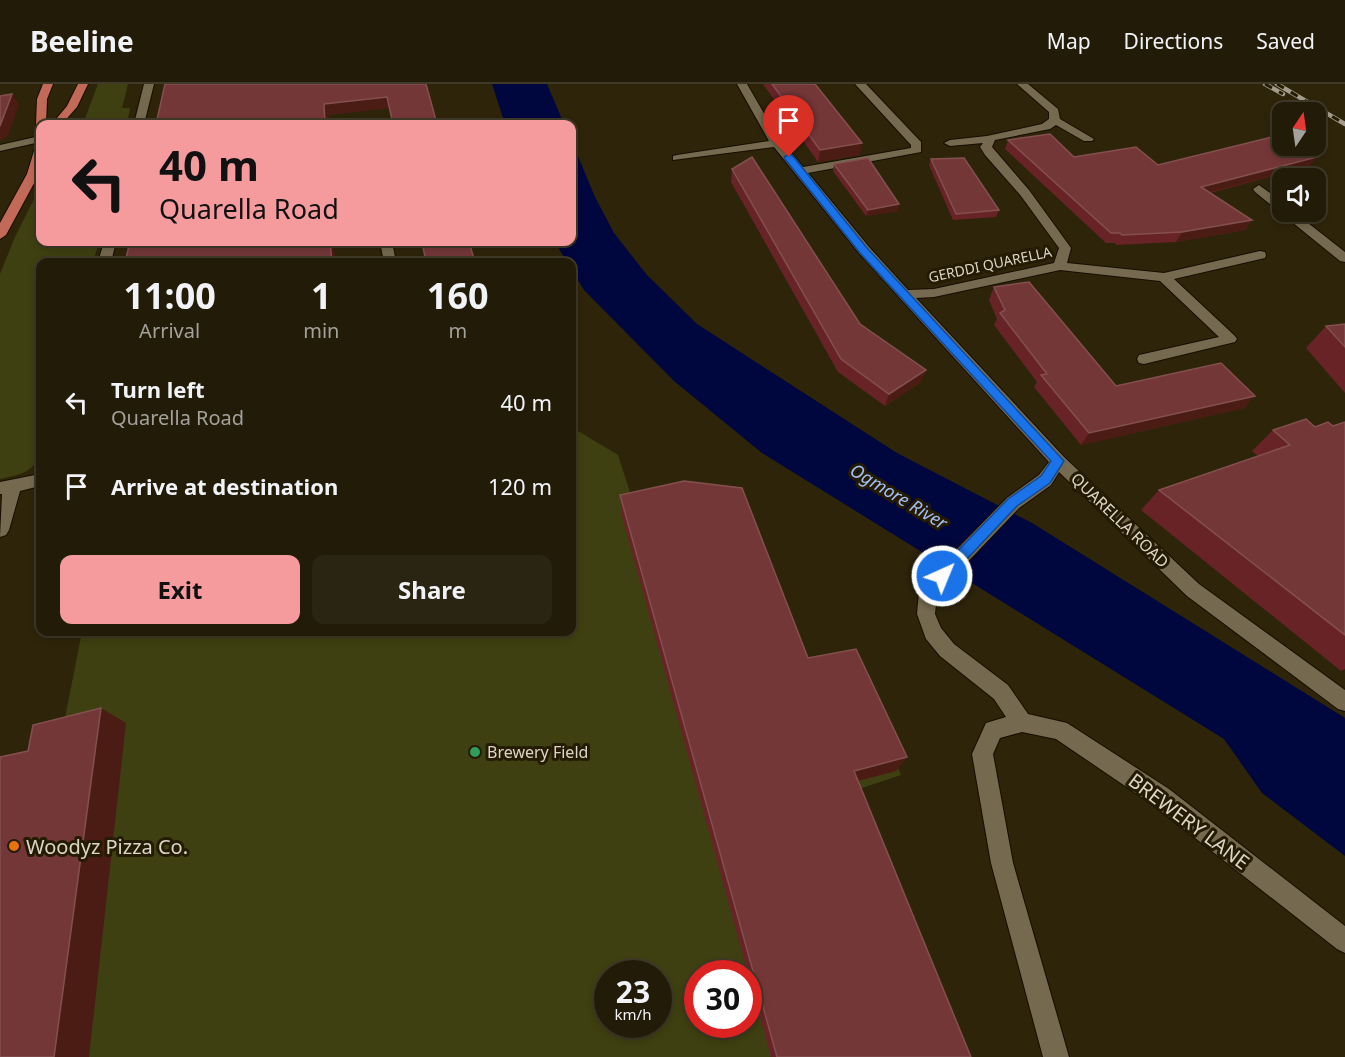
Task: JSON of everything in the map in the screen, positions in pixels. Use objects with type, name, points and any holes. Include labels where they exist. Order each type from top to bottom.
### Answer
[{"type":"main road","points":[[41,120],[42,99],[48,84]]},
{"type":"main road","points":[[61,120],[72,107],[83,84]]},
{"type":"main road","points":[[0,235],[36,176]]},
{"type":"street","points":[[140,120],[149,84]]},
{"type":"street","name":"QUARELLA ROAD","points":[[742,84],[777,143],[864,250],[1058,461],[1193,590],[1345,702]]},
{"type":"street","points":[[800,171],[916,150],[917,144],[860,84]]},
{"type":"street","points":[[1022,84],[1054,111],[1055,120]]},
{"type":"street","points":[[1055,120],[1088,139]]},
{"type":"street","points":[[950,143],[990,140],[1046,127],[1055,120]]},
{"type":"street","name":"GERDDI QUARELLA","points":[[903,294],[933,293],[1060,266],[1065,248],[1025,193],[989,153],[986,147],[990,140]]},
{"type":"street","points":[[0,148],[36,141]]},
{"type":"street","points":[[676,158],[777,143]]},
{"type":"street","points":[[1259,189],[1272,200]]},
{"type":"street","points":[[1300,222],[1345,258]]},
{"type":"street","points":[[1060,266],[1164,277],[1260,255]]},
{"type":"street","points":[[1144,359],[1230,339],[1164,277]]},
{"type":"street","points":[[1022,722],[1001,692],[947,650],[933,633],[926,614],[928,591],[1013,503],[1045,480],[1058,461]]},
{"type":"street","points":[[0,530],[7,487],[36,481]]},
{"type":"street","name":"BREWERY LANE","points":[[1056,1057],[1002,863],[982,754],[993,730],[1022,722],[1060,730],[1161,797],[1345,941]]},
{"type":"shaded area","points":[[98,84],[128,84],[122,108],[130,108],[128,120],[84,120]]},
{"type":"shaded area","points":[[36,195],[36,246],[98,246],[94,258],[36,258],[36,461],[29,469],[19,474],[0,479],[0,274]]},
{"type":"shaded area","name":"Brewery Field","points":[[576,431],[578,431],[618,455],[635,508],[805,667],[853,660],[901,775],[856,790],[959,1057],[0,1057],[0,1045],[81,636],[576,636]]},
{"type":"water","points":[[492,84],[547,84],[562,120],[504,120]]},
{"type":"water","name":"Ogmore River","points":[[576,152],[595,197],[614,233],[647,275],[697,324],[897,453],[1032,523],[1345,718],[1345,856],[1262,793],[1224,739],[762,453],[674,381],[584,290],[576,277],[576,258],[565,258],[557,246],[576,246]]},
{"type":"building","points":[[165,84],[426,84],[436,120],[392,120],[387,97],[324,104],[325,120],[157,120]]},
{"type":"building","points":[[772,84],[815,84],[862,143],[820,150]]},
{"type":"building","points":[[12,94],[0,126],[0,96]]},
{"type":"building","points":[[1050,134],[1074,157],[1136,147],[1158,165],[1272,137],[1272,156],[1317,157],[1201,187],[1252,220],[1182,232],[1122,235],[1111,233],[1008,140]]},
{"type":"building","points":[[752,157],[860,324],[926,370],[889,394],[841,359],[732,169]]},
{"type":"building","points":[[868,158],[899,204],[868,210],[834,164]]},
{"type":"building","points":[[964,158],[999,210],[956,214],[931,159]]},
{"type":"building","points":[[129,246],[330,246],[332,258],[126,258]]},
{"type":"building","points":[[423,246],[470,246],[474,258],[425,258]]},
{"type":"building","points":[[1029,282],[1116,386],[1221,363],[1255,396],[1089,433],[1041,375],[1047,374],[1000,313],[1005,310],[994,287]]},
{"type":"building","points":[[1345,324],[1345,347],[1326,326]]},
{"type":"building","points":[[1306,419],[1315,427],[1328,422],[1333,426],[1345,422],[1345,635],[1159,490],[1290,445],[1273,430]]},
{"type":"building","points":[[684,481],[742,488],[808,658],[856,649],[907,757],[854,771],[971,1057],[777,1057],[762,1003],[762,960],[750,960],[620,495]]},
{"type":"building","points":[[101,708],[54,1057],[0,1057],[0,757],[28,751],[33,725]]},
{"type":"railway","points":[[1265,84],[1283,94]]},
{"type":"railway","points":[[1277,84],[1345,124]]},
{"type":"place","name":"Brewery Field","points":[[475,752]]},
{"type":"place","name":"Woodyz Pizza Co.","points":[[14,846]]},
{"type":"route","points":[[789,157],[864,250],[1058,461],[1045,480],[1013,503],[942,576]]}]
